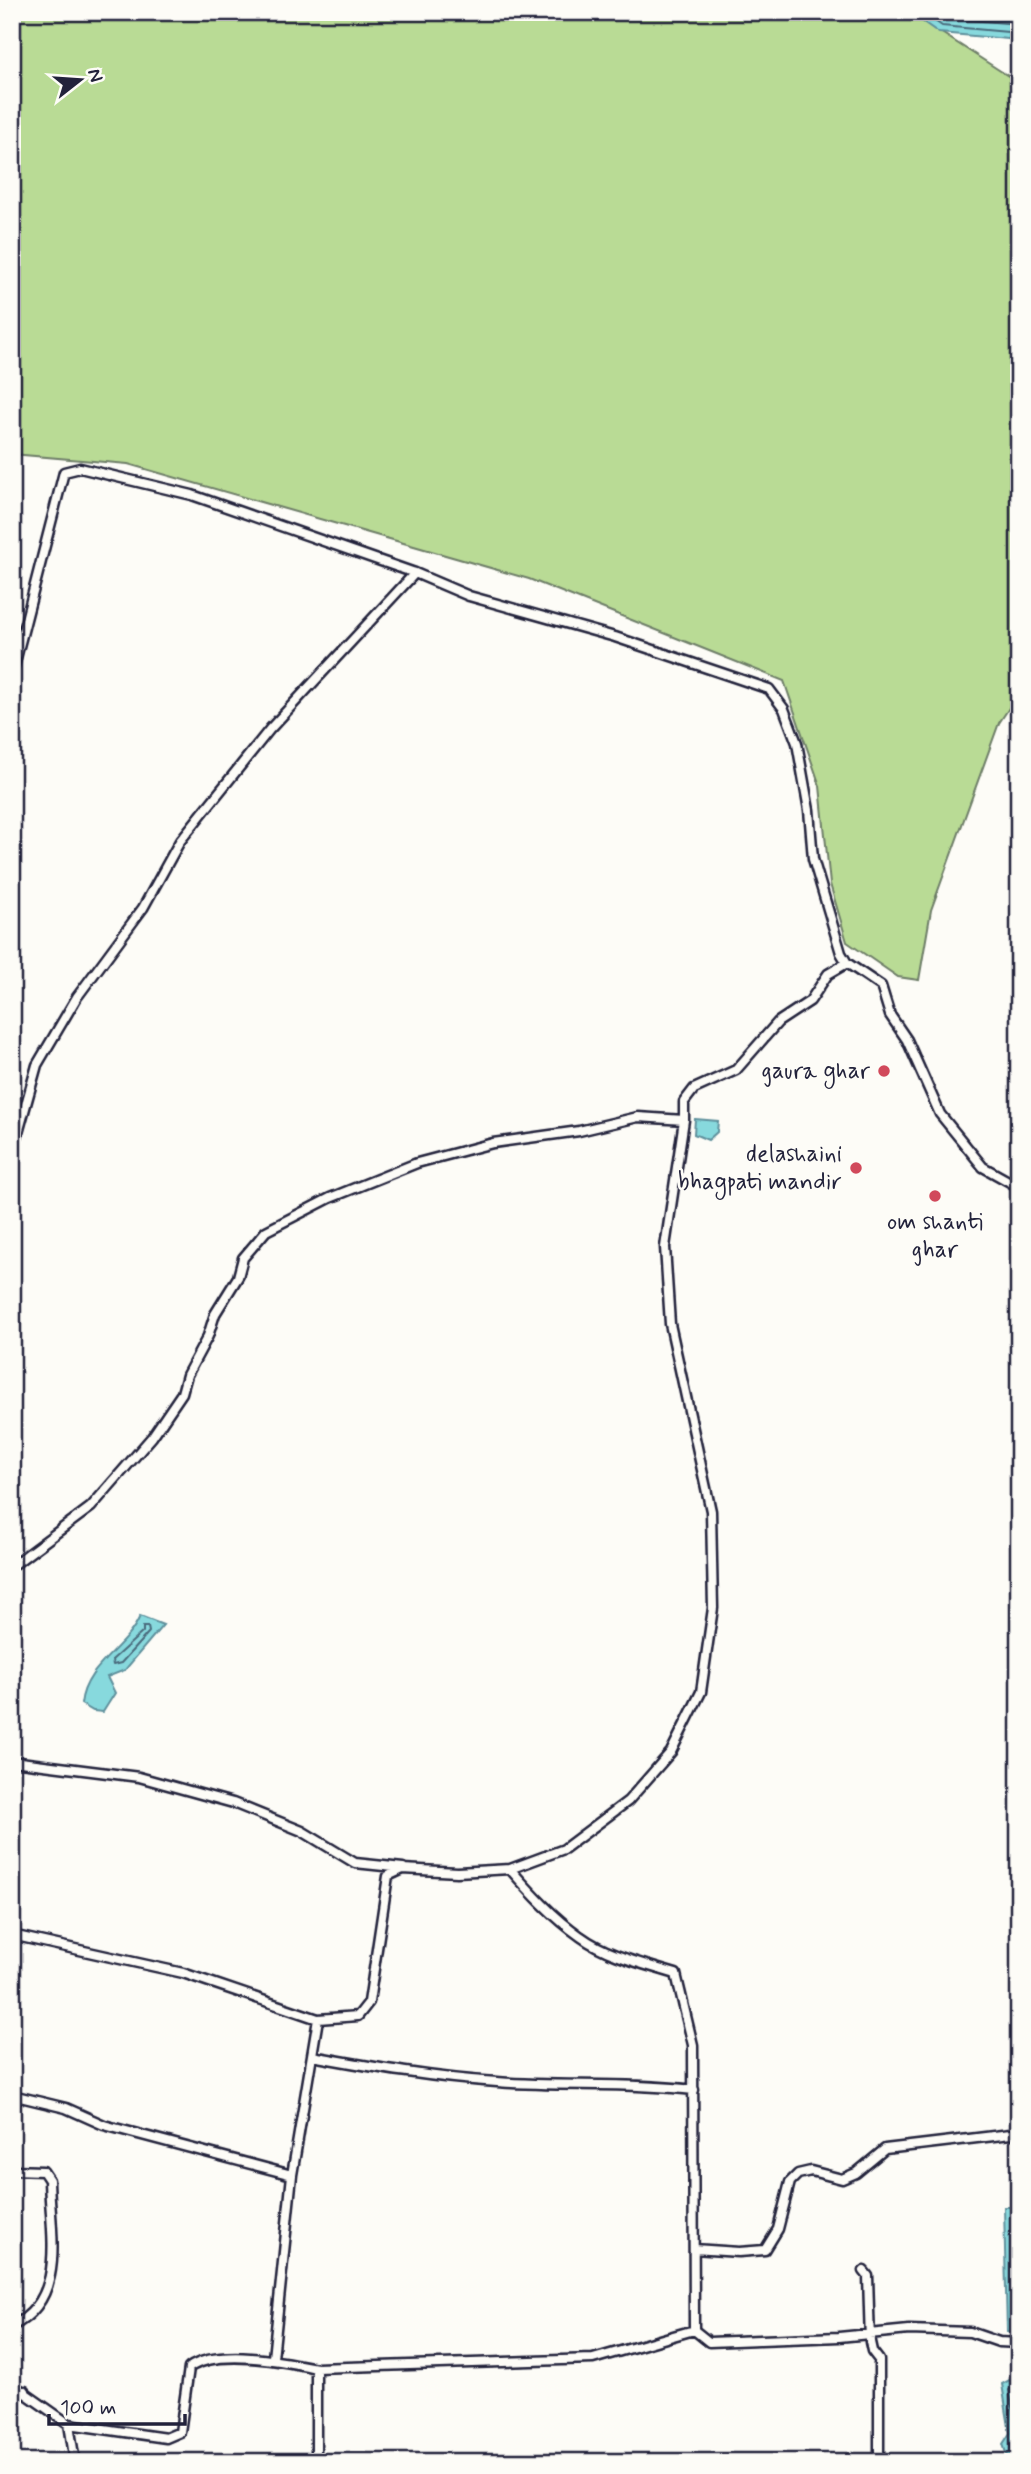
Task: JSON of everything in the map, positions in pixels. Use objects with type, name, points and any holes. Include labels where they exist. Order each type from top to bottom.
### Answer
[{"type":"street","points":[[12,674],[64,472],[79,468],[192,495],[415,573],[469,596],[615,637],[769,689],[784,709],[796,743],[809,810],[813,859],[832,929],[847,962],[881,986],[890,1015],[907,1040],[940,1114],[983,1167],[1019,1188]]},
{"type":"street","points":[[12,1165],[15,1144],[37,1065],[77,997],[143,908],[180,841],[270,729],[415,573]]},
{"type":"street","points":[[12,1761],[139,1777],[233,1803],[302,1830],[355,1863],[457,1872],[510,1869],[564,1849],[628,1801],[671,1752],[701,1692],[713,1608],[711,1511],[670,1324],[665,1247],[684,1120],[684,1102],[694,1089],[736,1070],[778,1022],[810,1001],[828,974],[847,962]]},
{"type":"street","points":[[12,1566],[91,1507],[152,1437],[182,1393],[187,1375],[208,1336],[215,1314],[238,1277],[243,1258],[266,1231],[330,1198],[417,1163],[493,1143],[579,1131],[638,1117],[684,1120]]},
{"type":"street","points":[[12,1935],[183,1973],[318,2019],[358,2016],[369,2002],[388,1876],[403,1868]]},
{"type":"street","points":[[510,1869],[542,1905],[582,1938],[622,1957],[676,1974],[693,2045],[694,2330]]},
{"type":"street","points":[[273,2358],[292,2175],[318,2019]]},
{"type":"street","points":[[312,2056],[412,2074],[498,2082],[650,2084],[694,2090]]},
{"type":"street","points":[[12,2095],[66,2108],[104,2126],[292,2175]]},
{"type":"street","points":[[694,2249],[739,2252],[765,2250],[778,2229],[790,2182],[798,2174],[811,2171],[842,2179],[856,2173],[885,2149],[1019,2133]]},
{"type":"street","points":[[12,2170],[43,2171],[49,2180],[52,2266],[50,2284],[39,2306],[28,2318],[12,2326]]},
{"type":"street","points":[[864,2271],[868,2276],[872,2351],[879,2360],[879,2462]]},
{"type":"street","points":[[694,2330],[709,2342],[839,2337],[872,2332],[970,2332],[999,2342],[1019,2343]]},
{"type":"street","points":[[12,2384],[69,2424],[166,2438],[180,2432],[189,2368],[199,2361],[273,2358],[316,2368],[593,2359],[694,2330]]},
{"type":"street","points":[[316,2368],[316,2462]]},
{"type":"street","points":[[12,2413],[16,2396],[25,2391]]},
{"type":"street","points":[[69,2424],[75,2462]]},
{"type":"green space","points":[[12,12],[909,12],[1019,83],[1019,693],[999,723],[931,910],[919,980],[898,977],[847,942],[830,884],[820,786],[784,681],[529,579],[128,464],[12,454]]},
{"type":"water","points":[[909,12],[1019,12],[1019,40],[939,33]]},
{"type":"water","points":[[695,1119],[718,1121],[717,1132],[708,1140],[694,1134]]},
{"type":"water","points":[[140,1616],[163,1625],[125,1670],[107,1677],[115,1693],[103,1712],[93,1711],[81,1704],[84,1690],[98,1667],[126,1638]]},
{"type":"water","points":[[1004,2207],[1019,2207],[1019,2333],[1007,2332]]},
{"type":"water","points":[[1019,2375],[1019,2462],[1009,2462],[1003,2444],[1010,2433],[1002,2384]]},
{"type":"place","name":"gaura ghar","points":[[884,1071]]},
{"type":"place","name":"delashaini bhagpati mandir","points":[[856,1168]]},
{"type":"place","name":"om shanti ghar","points":[[935,1196]]}]
